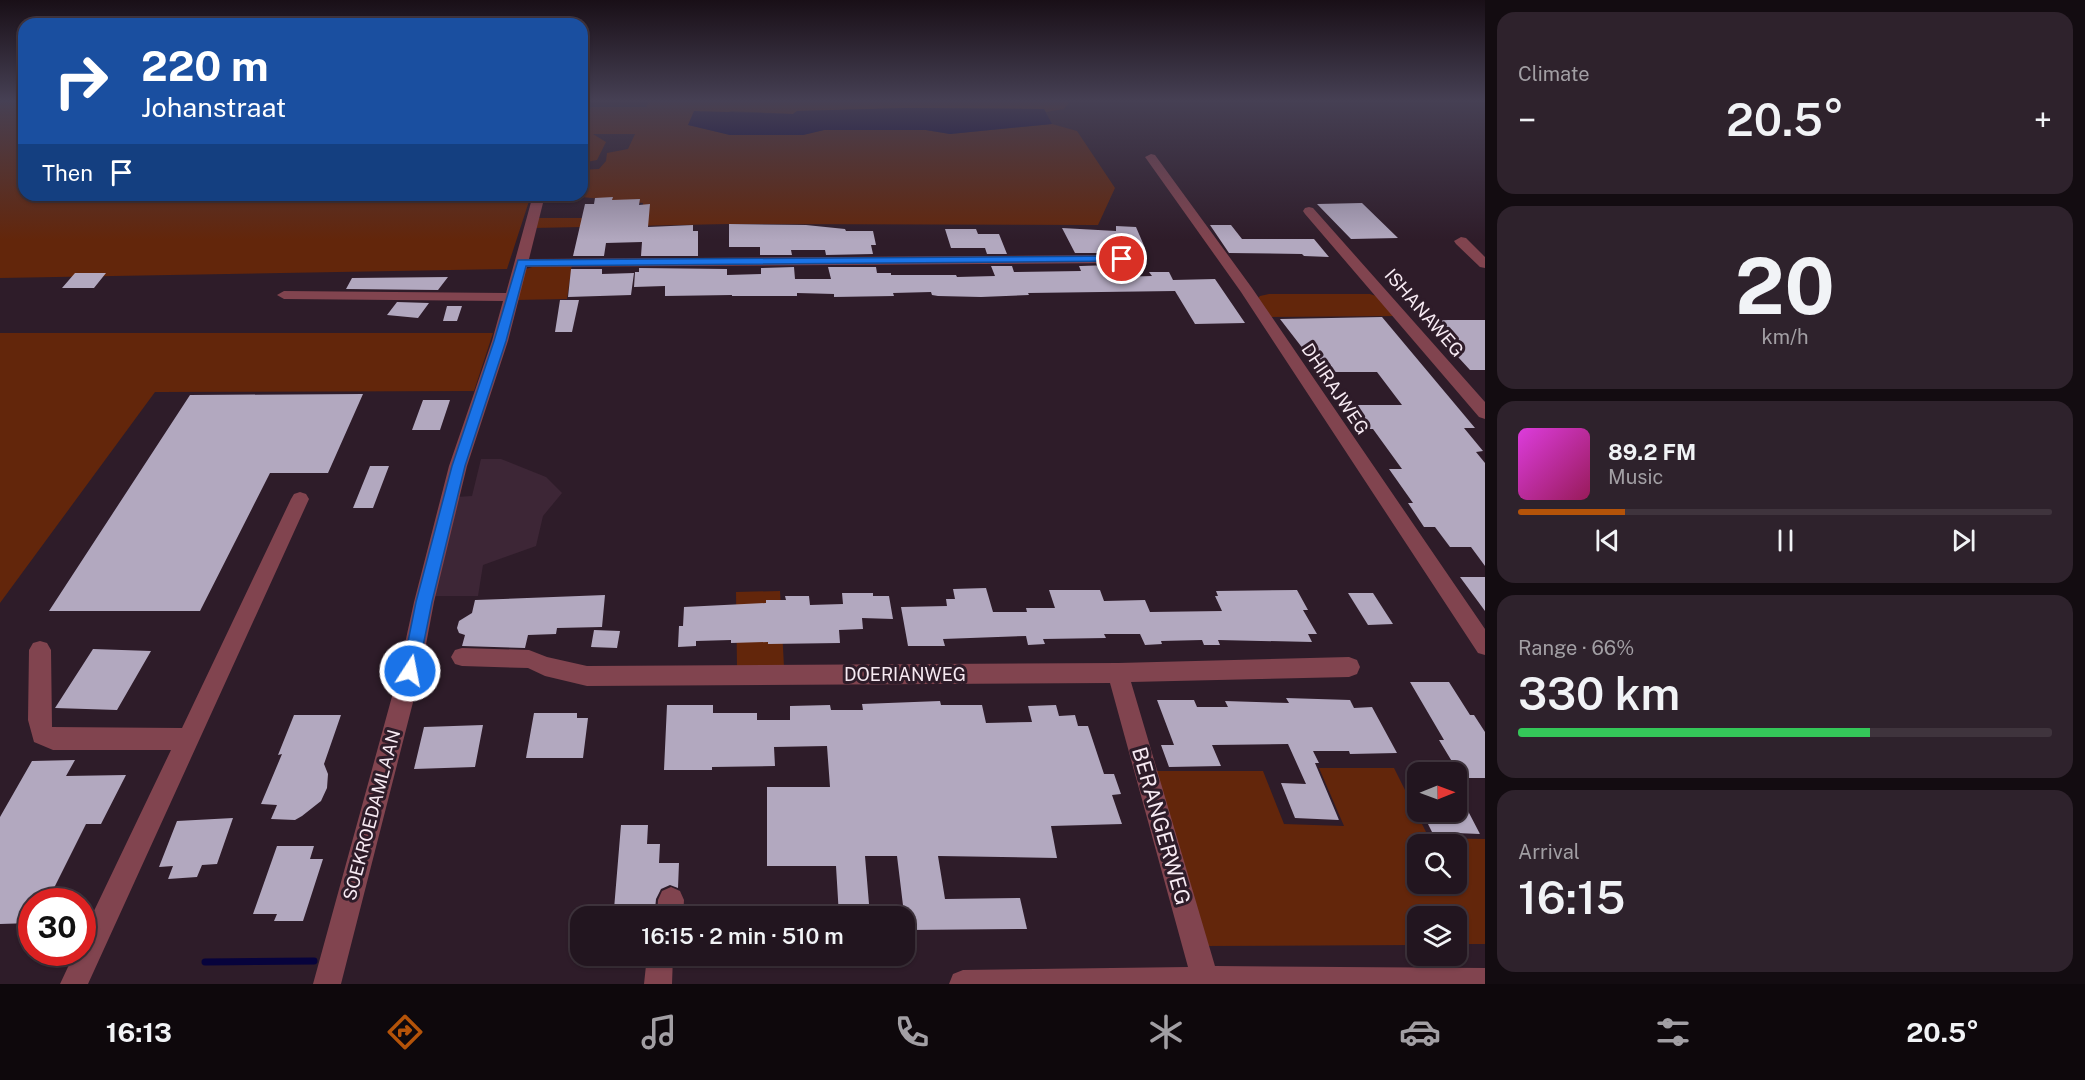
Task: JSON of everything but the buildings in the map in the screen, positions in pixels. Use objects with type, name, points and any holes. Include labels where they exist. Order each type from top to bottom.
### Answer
[{"type":"street","name":"DHIRAJWEG","points":[[1151,157],[1247,291],[1485,645]]},
{"type":"street","name":"SOEKROEDAMLAAN","points":[[327,984],[410,671],[424,602],[458,466],[500,341],[537,201]]},
{"type":"street","name":"ISHANAWEG","points":[[1309,211],[1485,413]]},
{"type":"street","points":[[1461,241],[1485,264]]},
{"type":"street","points":[[522,263],[1020,261],[1122,259],[1137,256]]},
{"type":"street","points":[[284,295],[512,297]]},
{"type":"street","points":[[74,984],[300,499]]},
{"type":"street","points":[[40,650],[39,720],[42,735],[53,740],[188,739]]},
{"type":"street","name":"DOERIANWEG","points":[[462,657],[529,659],[545,666],[587,676],[1118,673],[1349,667]]},
{"type":"street","name":"BERANGERWEG","points":[[1118,673],[1205,980]]},
{"type":"street","points":[[658,984],[659,966]]},
{"type":"street","points":[[963,984],[1205,980],[1485,982]]},
{"type":"shaded area","points":[[0,148],[18,148],[18,201],[529,201],[507,269],[0,278]]},
{"type":"shaded area","points":[[588,148],[603,148],[597,160],[588,162]]},
{"type":"shaded area","points":[[1088,148],[1115,188],[1098,225],[729,224],[533,228],[537,218],[642,218],[643,203],[588,198],[588,170],[599,169],[606,161],[607,153],[628,149]]},
{"type":"shaded area","points":[[572,264],[567,299],[515,300],[526,269],[535,266]]},
{"type":"shaded area","points":[[1269,294],[1370,294],[1379,297],[1398,316],[1269,317],[1256,300],[1260,296]]},
{"type":"shaded area","points":[[0,333],[493,333],[474,391],[155,392],[0,603]]},
{"type":"shaded area","points":[[481,459],[501,459],[546,477],[562,493],[543,516],[536,546],[483,565],[478,596],[435,596],[456,497],[472,496]]},
{"type":"shaded area","points":[[780,591],[784,667],[737,668],[736,592]]},
{"type":"shaded area","points":[[1319,768],[1394,768],[1407,794],[1407,822],[1421,822],[1427,834],[1407,834],[1407,894],[1467,894],[1467,839],[1485,839],[1485,944],[1467,944],[1467,906],[1407,906],[1407,945],[1202,946],[1154,771],[1263,771],[1284,824],[1344,826]]},
{"type":"waterway","points":[[205,962],[314,961]]},
{"type":"route","points":[[410,671],[424,602],[458,466],[500,341],[522,263],[1122,259]]}]
